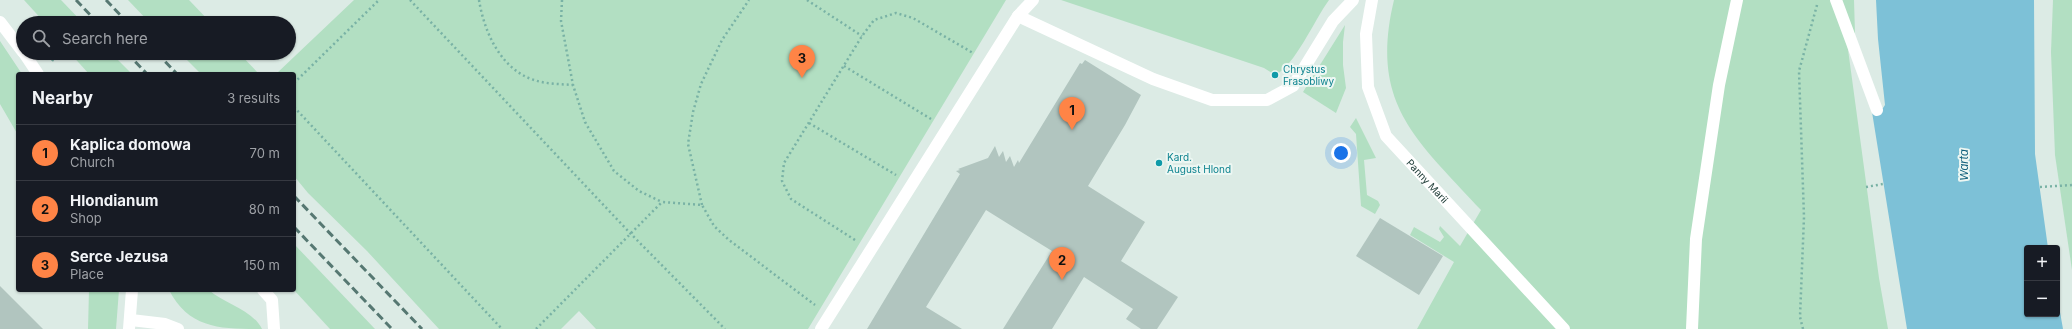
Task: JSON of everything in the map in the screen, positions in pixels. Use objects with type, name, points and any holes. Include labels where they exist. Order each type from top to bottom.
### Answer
[{"type":"street","points":[[821,329],[1018,16],[1033,0]]},
{"type":"street","points":[[1018,16],[1153,79],[1212,100],[1267,100],[1293,86],[1333,21],[1353,0]]},
{"type":"street","name":"Panny Marii","points":[[1372,0],[1366,34],[1368,87],[1386,136],[1564,329]]},
{"type":"street","points":[[1692,329],[1696,239],[1719,85],[1737,0]]},
{"type":"street","points":[[1836,0],[1877,110]]},
{"type":"street","points":[[0,22],[16,44]]},
{"type":"street","points":[[28,60],[37,72]]},
{"type":"street","points":[[132,292],[130,325],[165,324],[178,329]]},
{"type":"street","points":[[265,292],[272,300],[274,329]]},
{"type":"path","points":[[296,81],[379,0]]},
{"type":"path","points":[[410,0],[630,233],[725,329]]},
{"type":"path","points":[[478,0],[482,21],[493,45],[513,69],[532,80],[573,85]]},
{"type":"path","points":[[562,0],[561,22],[573,85],[585,122],[614,171],[639,191],[662,202],[702,205]]},
{"type":"path","points":[[749,0],[722,40],[701,84],[693,112],[688,144],[702,205],[714,226],[729,240],[829,316]]},
{"type":"path","points":[[807,0],[862,36]]},
{"type":"path","points":[[1804,329],[1800,317],[1804,217],[1799,71],[1818,0]]},
{"type":"path","points":[[871,249],[791,199],[782,181],[784,163],[862,36],[874,20],[896,13],[913,18],[988,63]]},
{"type":"path","points":[[844,66],[947,129]]},
{"type":"path","points":[[296,109],[502,329]]},
{"type":"path","points":[[809,123],[912,185]]},
{"type":"path","points":[[1866,187],[1883,184]]},
{"type":"path","points":[[2040,187],[2072,185]]},
{"type":"path","points":[[536,329],[662,202]]},
{"type":"green space","points":[[24,0],[61,0],[76,16],[39,16]]},
{"type":"green space","points":[[128,0],[189,0],[204,16],[143,16]]},
{"type":"green space","points":[[354,0],[1006,0],[808,329],[596,329],[579,311],[561,329],[439,329],[367,251],[308,193],[296,178],[296,72],[278,72],[291,60],[296,60],[296,55]]},
{"type":"green space","points":[[1061,0],[1329,0],[1297,53],[1282,70],[1275,75],[1264,68]]},
{"type":"green space","points":[[1394,0],[1854,0],[1855,33],[1847,42],[1879,278],[1888,329],[1417,329],[1454,262],[1410,235],[1414,227],[1440,242],[1444,237],[1439,229],[1440,226],[1460,246],[1481,210],[1436,162],[1418,140],[1404,117],[1393,93],[1388,67],[1388,36]]},
{"type":"green space","points":[[2053,0],[2072,0],[2072,270],[2055,155],[2051,52]]},
{"type":"green space","points":[[1345,25],[1343,65],[1346,88],[1336,113],[1303,92]]},
{"type":"green space","points":[[0,41],[21,72],[16,72],[16,132],[0,104]]},
{"type":"green space","points":[[76,60],[118,60],[130,72],[87,72]]},
{"type":"green space","points":[[187,60],[246,60],[257,72],[199,72]]},
{"type":"green space","points":[[1356,118],[1376,158],[1364,160],[1367,195],[1378,201],[1380,205],[1375,214],[1361,206],[1356,134],[1350,127]]},
{"type":"green space","points":[[296,246],[375,329],[330,329],[296,292]]},
{"type":"green space","points":[[89,292],[119,292],[116,329],[88,329]]},
{"type":"green space","points":[[170,292],[211,292],[252,317],[258,322],[262,329],[220,327],[208,324],[186,313]]},
{"type":"water","name":"Warta","points":[[1876,0],[2034,0],[2035,154],[2048,245],[2024,245],[2024,317],[2060,317],[2060,312],[2063,329],[1907,329],[1872,112],[1883,108],[1885,105],[1878,39]]},
{"type":"building","points":[[1085,60],[1141,95],[1125,125],[1088,186],[1145,222],[1121,261],[1178,297],[1157,329],[1141,329],[1126,319],[1133,309],[1084,277],[1052,329],[1003,329],[1052,251],[986,210],[926,307],[962,329],[867,329],[960,174],[956,171],[988,158],[995,146],[999,157],[1003,151],[1006,162],[1010,156],[1014,167],[1018,160],[1019,163],[1080,63],[1082,64]]},
{"type":"building","points":[[1380,218],[1443,256],[1419,295],[1356,256]]},
{"type":"building","points":[[0,286],[43,329],[0,329]]},
{"type":"railway","points":[[76,0],[91,16]]},
{"type":"railway","points":[[106,0],[121,16]]},
{"type":"railway","points":[[134,60],[145,72]]},
{"type":"railway","points":[[164,60],[175,72]]},
{"type":"railway","points":[[296,198],[422,329]]},
{"type":"railway","points":[[296,229],[392,329]]},
{"type":"place","name":"Chrystus Frasobliwy","points":[[1275,75]]},
{"type":"place","name":"Serce Jezusa","points":[[802,78]]},
{"type":"place","name":"Kaplica domowa","points":[[1072,130]]},
{"type":"place","name":"Kard. August Hlond","points":[[1159,163]]},
{"type":"place","name":"Hlondianum","points":[[1062,280]]}]
